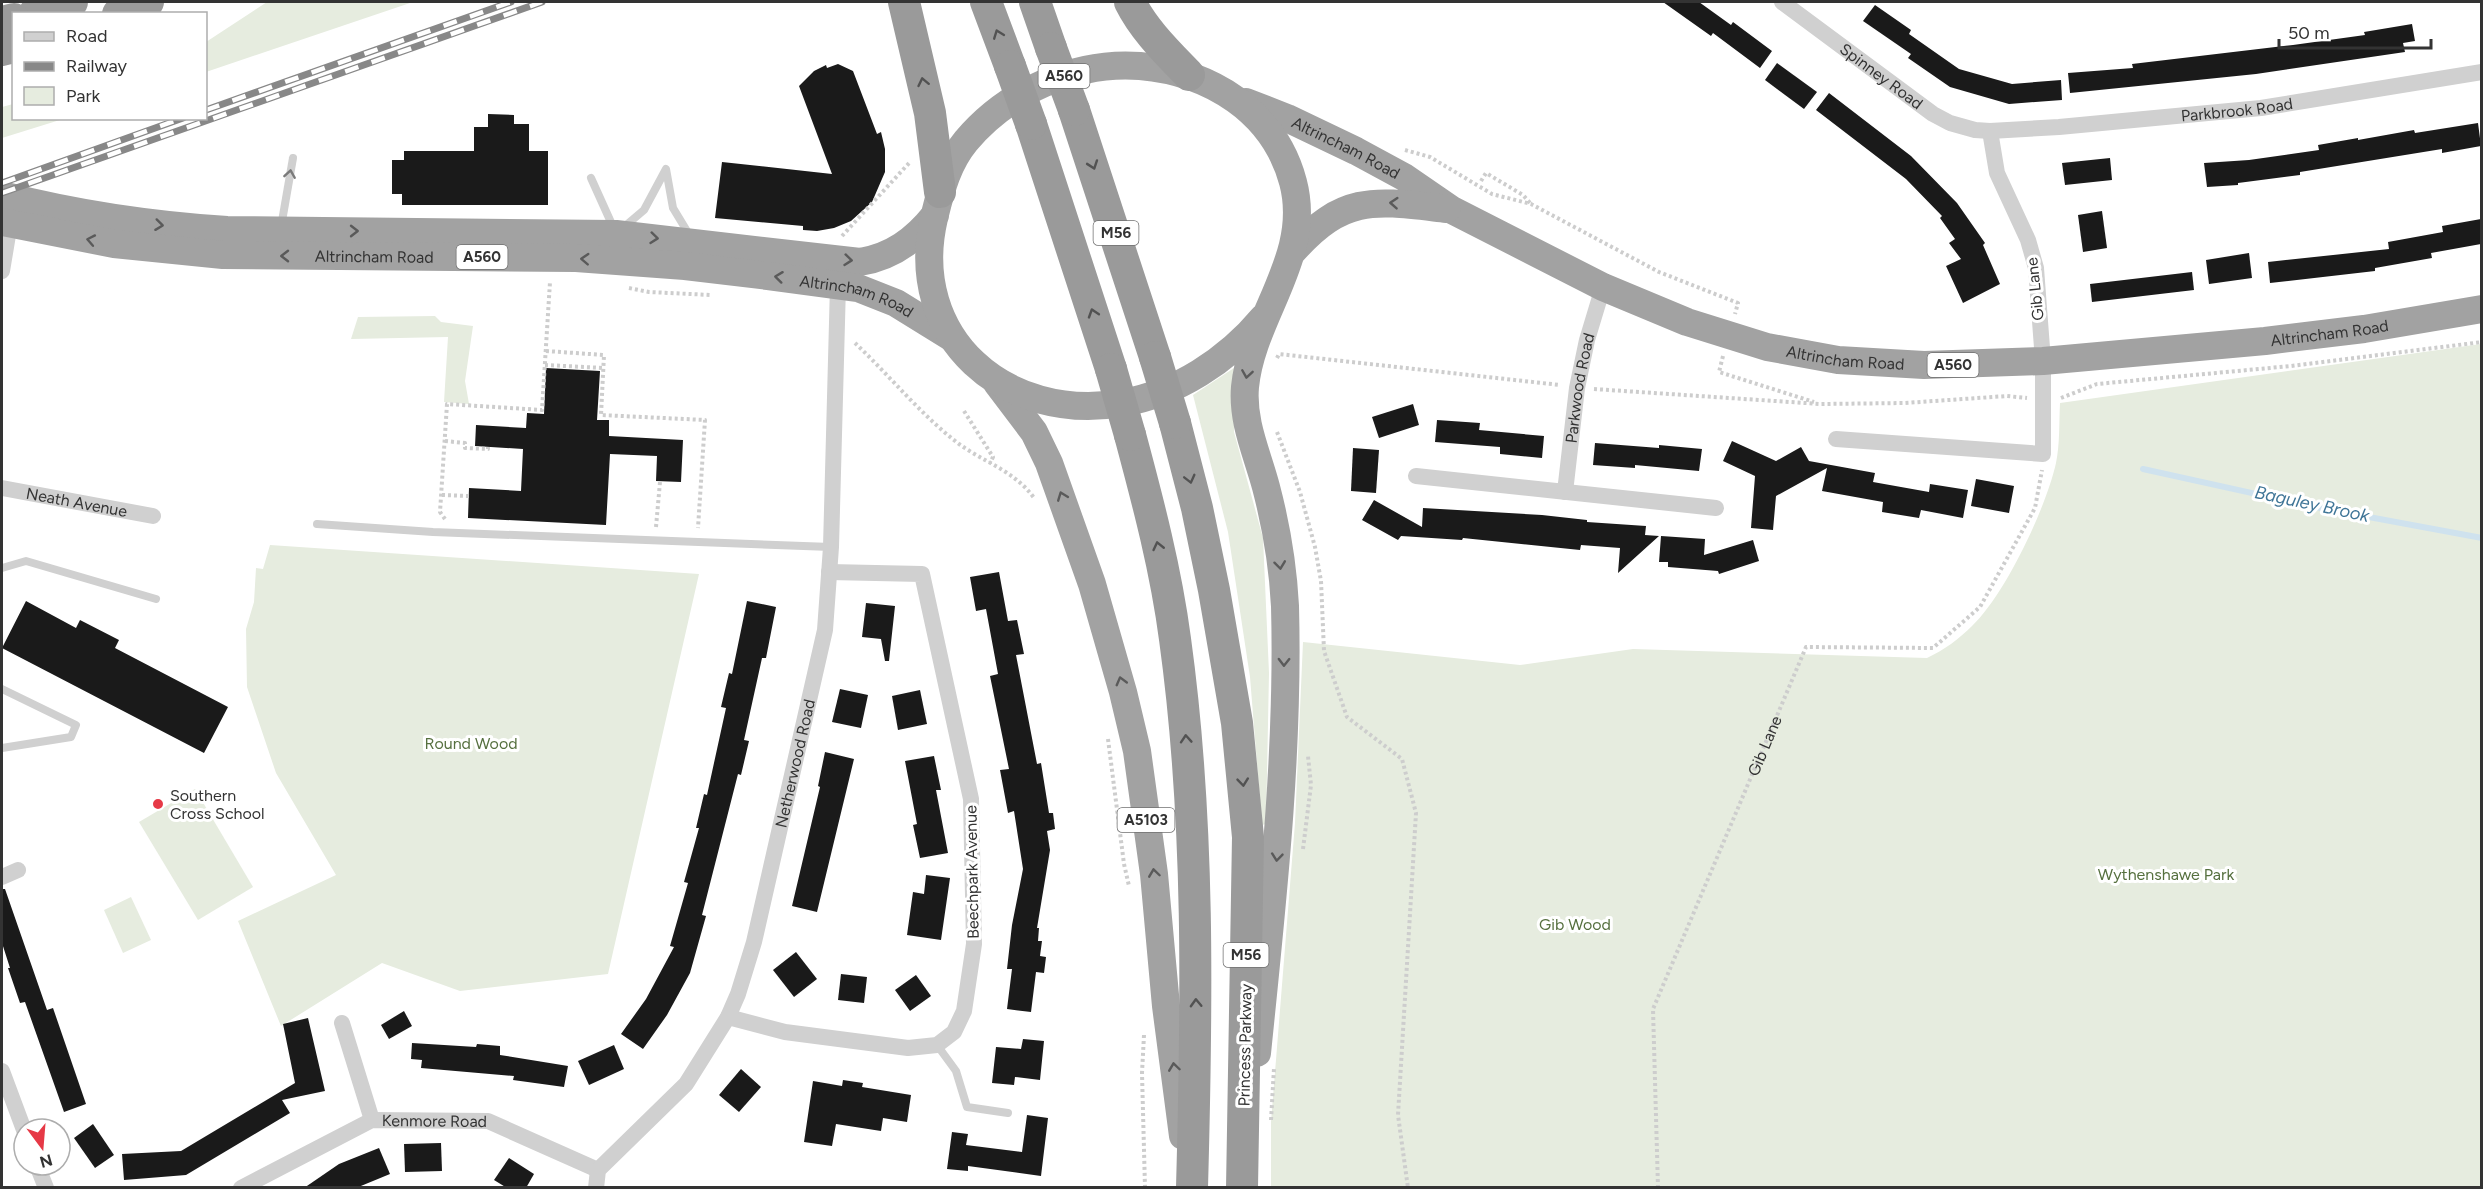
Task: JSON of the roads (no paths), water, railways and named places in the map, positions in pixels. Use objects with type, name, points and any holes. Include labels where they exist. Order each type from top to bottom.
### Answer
[{"type":"highway","points":[[40,12],[72,2]]},
{"type":"highway","points":[[123,12],[148,2]]},
{"type":"highway","points":[[904,2],[925,148],[937,203]]},
{"type":"highway","name":"M56","points":[[986,2],[1031,124],[1111,369],[1152,521],[1169,597],[1186,734],[1190,797],[1197,1018],[1191,1188]]},
{"type":"highway","name":"Princess Parkway","points":[[1035,2],[1074,110],[1175,423],[1205,546],[1237,723],[1248,837],[1243,1188]]},
{"type":"highway","points":[[1131,2],[1138,17],[1153,36],[1189,75]]},
{"type":"highway","name":"A560","points":[[1108,66],[1150,67],[1189,75],[1233,97],[1263,124],[1286,163],[1295,194],[1297,216],[1294,249],[1276,294],[1263,318],[1234,348],[1196,375],[1166,389],[1124,403],[1090,406],[1045,401],[1023,395],[994,379],[963,354],[951,337],[938,311],[932,286],[930,235],[937,203],[955,156],[998,111],[1037,87],[1072,73],[1108,66]]},
{"type":"highway","name":"Altrincham Road","points":[[1233,97],[1287,118],[1356,151],[1404,177],[1452,210],[1603,287],[1687,322],[1767,347],[1838,360],[1924,365],[2043,361],[2265,341],[2364,329],[2481,309]]},
{"type":"highway","name":"Altrincham Road","points":[[2,195],[39,205],[168,226],[280,231],[616,234],[860,261],[881,258],[901,248],[937,203]]},
{"type":"highway","name":"Altrincham Road","points":[[1294,249],[1322,223],[1362,203],[1395,203],[1452,210]]},
{"type":"highway","name":"Altrincham Road","points":[[6,222],[114,244],[223,255],[576,258],[685,266],[858,288],[877,294],[951,337]]},
{"type":"highway","points":[[1243,1188],[1278,854],[1282,785],[1285,604],[1275,527],[1248,430],[1245,407],[1248,367],[1263,318]]},
{"type":"highway","name":"A5103","points":[[994,379],[1034,432],[1049,463],[1092,584],[1123,692],[1137,751],[1154,874],[1166,1006],[1191,1188]]},
{"type":"street","name":"Spinney Road","points":[[1782,2],[1933,114],[1963,127],[1990,131]]},
{"type":"street","name":"Parkbrook Road","points":[[1990,131],[2261,108],[2481,72]]},
{"type":"street","name":"Gib Lane","points":[[1836,439],[2043,454],[2043,361],[2036,268],[2028,240],[1997,173],[1990,131]]},
{"type":"street","points":[[2,272],[6,222]]},
{"type":"street","name":"Netherwood Road","points":[[598,1170],[686,1084],[728,1017],[738,994],[754,942],[822,647],[827,611],[831,547],[838,285]]},
{"type":"street","name":"Parkwood Road","points":[[1565,492],[1577,388],[1587,340],[1603,287]]},
{"type":"street","points":[[1416,476],[1716,508]]},
{"type":"street","name":"Neath Avenue","points":[[2,488],[153,516]]},
{"type":"street","name":"Beechpark Avenue","points":[[829,572],[922,574],[971,799],[974,944],[964,1011],[954,1032],[937,1045]]},
{"type":"street","points":[[2,877],[18,870]]},
{"type":"street","points":[[728,1017],[785,1032],[908,1048],[937,1045]]},
{"type":"street","points":[[342,1023],[372,1120]]},
{"type":"street","points":[[2,1071],[19,1117]]},
{"type":"street","name":"Kenmore Road","points":[[241,1188],[372,1120],[488,1121],[598,1170]]},
{"type":"street","points":[[596,1188],[598,1170]]},
{"type":"lane","points":[[280,231],[293,158]]},
{"type":"lane","points":[[591,178],[610,216],[616,234],[644,210],[666,169],[673,208],[694,242]]},
{"type":"lane","points":[[316,524],[433,532],[831,547]]},
{"type":"lane","points":[[2,568],[26,561],[156,599]]},
{"type":"lane","points":[[2,689],[76,725],[71,737],[2,748]]},
{"type":"lane","points":[[937,1045],[956,1071],[967,1107],[1008,1113]]},
{"type":"waterway","name":"Baguley Brook","points":[[2143,469],[2315,507],[2482,538]]},
{"type":"railway","points":[[207,110],[511,2]]},
{"type":"railway","points":[[2,193],[542,2]]},
{"type":"railway","points":[[2,183],[177,120]]},
{"type":"place","name":"Southern Cross School","points":[[158,804]]},
{"type":"park label","name":"Round Wood","points":[[471,743]]},
{"type":"park label","name":"Wythenshawe Park","points":[[2166,874]]},
{"type":"park label","name":"Gib Wood","points":[[1575,924]]}]
